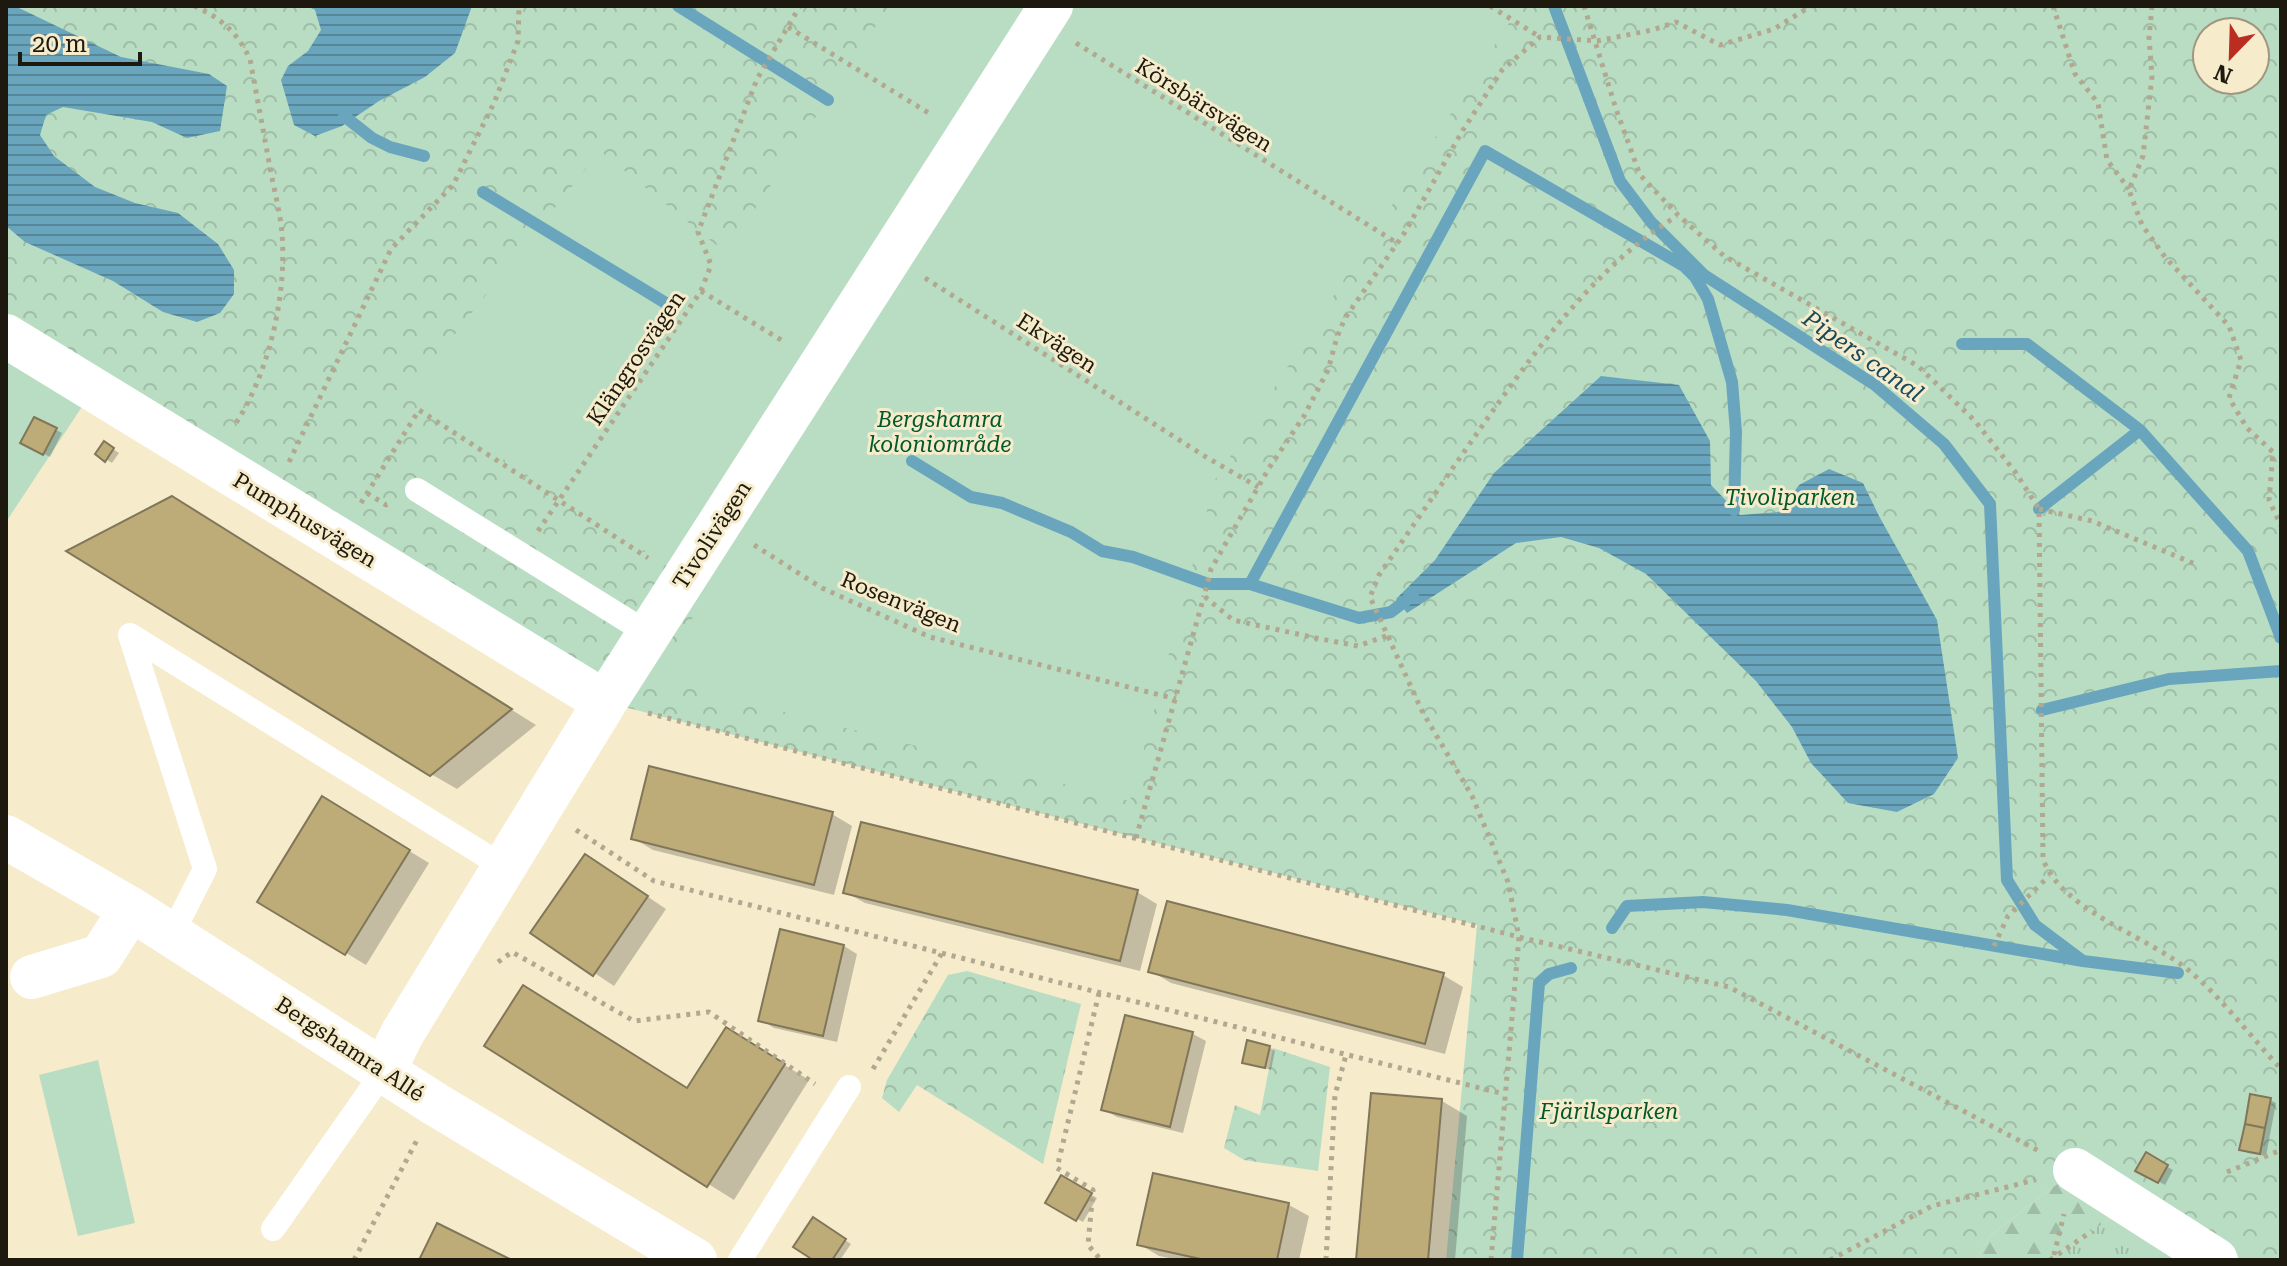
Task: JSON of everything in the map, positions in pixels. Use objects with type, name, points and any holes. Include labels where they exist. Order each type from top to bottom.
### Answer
[{"type":"street","name":"Tivolivägen","points":[[384,1071],[402,1034],[605,702],[1046,13]]},
{"type":"street","name":"Pumphusvägen","points":[[6,336],[605,702]]},
{"type":"street","name":"Bergshamra Allé","points":[[6,837],[172,934],[435,1104],[695,1260]]},
{"type":"street","points":[[32,977],[101,956],[131,909]]},
{"type":"street","points":[[2075,1170],[2216,1260]]},
{"type":"lane","points":[[417,490],[649,634]]},
{"type":"lane","points":[[172,934],[205,869],[130,635],[504,867]]},
{"type":"lane","points":[[273,1229],[384,1071]]},
{"type":"lane","points":[[740,1260],[844,1094]]},
{"type":"path","points":[[194,6],[213,14],[228,26],[242,41],[250,59],[282,232],[283,270],[262,372],[248,406],[210,462]]},
{"type":"path","points":[[271,500],[391,249],[453,185],[494,103],[518,41],[519,6]]},
{"type":"path","points":[[701,291],[711,265],[698,232],[757,79],[800,6]]},
{"type":"path","points":[[1490,6],[1540,37],[1597,41],[1676,22],[1720,45],[1774,29],[1811,6]]},
{"type":"path","points":[[1584,6],[1639,174],[1675,217],[1724,256],[1918,366],[1975,421],[2016,473],[2039,509],[2043,859],[2049,876],[2105,920],[2191,972],[2281,1069]]},
{"type":"path","points":[[2053,6],[2075,74],[2098,103],[2107,160],[2129,190],[2142,225],[2165,257],[2229,326],[2241,360],[2229,398],[2247,428],[2273,452],[2269,500],[2281,526]]},
{"type":"path","points":[[2129,190],[2143,156],[2152,76],[2149,37],[2152,6]]},
{"type":"path","name":"Körsbärsvägen","points":[[1046,13],[1350,216],[1397,243]]},
{"type":"path","points":[[788,27],[967,137]]},
{"type":"path","points":[[1136,838],[1211,569],[1258,487],[1304,416],[1328,370],[1345,318],[1397,243],[1502,70],[1540,37]]},
{"type":"path","points":[[1491,1260],[1519,937],[1508,882],[1472,796],[1422,711],[1370,597],[1379,575],[1497,404],[1574,307],[1616,263],[1675,217]]},
{"type":"path","name":"Ekvägen","points":[[890,256],[1258,487]]},
{"type":"path","name":"Klängrosvägen","points":[[522,555],[701,291],[821,365]]},
{"type":"path","points":[[337,540],[419,410],[683,581]]},
{"type":"path","points":[[2039,509],[2092,521],[2195,564]]},
{"type":"path","name":"Rosenvägen","points":[[720,523],[822,588],[930,637],[1176,699]]},
{"type":"path","points":[[1204,596],[1233,620],[1358,646],[1386,636]]},
{"type":"path","points":[[605,702],[1519,937],[1729,987],[2075,1170]]},
{"type":"path","points":[[541,808],[654,881],[1504,1094]]},
{"type":"path","points":[[1994,946],[2008,916],[2049,876]]},
{"type":"path","points":[[489,969],[512,952],[634,1021],[709,1012],[844,1094],[872,1071],[942,953]]},
{"type":"path","points":[[1099,993],[1057,1168],[1093,1190],[1088,1245],[1101,1260]]},
{"type":"path","points":[[1326,1260],[1335,1095],[1346,1055]]},
{"type":"path","points":[[354,1260],[435,1104]]},
{"type":"path","points":[[2227,1172],[2281,1150]]},
{"type":"path","points":[[1830,1260],[1932,1206],[2075,1170]]},
{"type":"green space","name":"Tivoliparken","points":[[6,6],[2281,6],[2281,1260],[2216,1260],[2075,1170],[1991,1235],[1975,1260],[1446,1260],[1477,925],[605,702],[6,336]]},
{"type":"green space","name":"Bergshamra koloniområde","points":[[889,6],[1520,6],[1215,480],[1130,801],[656,679],[708,592],[406,396],[600,151],[726,253]]},
{"type":"green space","points":[[6,336],[93,390],[6,522]]},
{"type":"green space","points":[[967,971],[1081,1004],[1043,1164],[917,1085],[899,1112],[882,1098],[887,1080],[948,975]]},
{"type":"green space","points":[[1273,1048],[1330,1067],[1318,1171],[1244,1160],[1224,1148],[1235,1105],[1260,1115]]},
{"type":"green space","points":[[98,1060],[135,1223],[78,1236],[39,1075]]},
{"type":"green space","points":[[2075,1170],[2130,1205],[2050,1260],[1975,1260],[1991,1235]]},
{"type":"green space","points":[[2130,1205],[2216,1260],[2050,1260]]},
{"type":"water","points":[[6,6],[19,8],[121,57],[209,74],[227,86],[220,131],[187,138],[152,122],[63,107],[46,115],[40,135],[54,156],[95,187],[135,203],[178,213],[218,244],[234,270],[234,294],[220,313],[197,322],[163,312],[113,281],[25,242],[6,226]]},
{"type":"water","points":[[307,6],[472,6],[455,53],[425,77],[379,101],[342,126],[315,136],[294,125],[281,80],[288,66],[308,51],[321,30],[315,10]]},
{"type":"water","points":[[1601,376],[1679,385],[1710,441],[1711,485],[1740,515],[1779,512],[1799,485],[1829,469],[1863,483],[1937,620],[1958,758],[1934,794],[1897,812],[1848,803],[1811,763],[1792,727],[1756,681],[1646,574],[1599,548],[1561,537],[1516,543],[1407,613],[1396,599],[1435,560],[1494,473]]},
{"type":"building","points":[[34,417],[57,428],[43,455],[20,443]]},
{"type":"building","points":[[104,441],[114,448],[105,462],[95,454]]},
{"type":"building","points":[[172,496],[512,709],[430,776],[66,551]]},
{"type":"building","points":[[649,766],[833,812],[814,885],[631,839]]},
{"type":"building","points":[[322,796],[410,850],[345,955],[257,902]]},
{"type":"building","points":[[861,822],[1138,890],[1120,961],[843,893]]},
{"type":"building","points":[[585,854],[648,896],[593,976],[530,933]]},
{"type":"building","points":[[1167,901],[1444,973],[1425,1044],[1148,972]]},
{"type":"building","points":[[780,929],[844,945],[823,1036],[758,1021]]},
{"type":"building","points":[[523,985],[687,1088],[726,1027],[785,1064],[707,1187],[484,1046]]},
{"type":"building","points":[[1125,1015],[1193,1032],[1170,1127],[1101,1110]]},
{"type":"building","points":[[1247,1040],[1270,1046],[1265,1068],[1242,1063]]},
{"type":"building","points":[[1371,1093],[1442,1099],[1428,1260],[1356,1260]]},
{"type":"building","points":[[2250,1094],[2271,1098],[2265,1128],[2245,1124]]},
{"type":"building","points":[[2245,1124],[2265,1128],[2260,1154],[2239,1150]]},
{"type":"building","points":[[2146,1152],[2168,1165],[2158,1183],[2135,1171]]},
{"type":"building","points":[[1153,1173],[1289,1203],[1277,1260],[1205,1260],[1137,1245]]},
{"type":"building","points":[[1061,1175],[1092,1193],[1076,1221],[1045,1203]]},
{"type":"building","points":[[813,1217],[846,1239],[832,1260],[813,1260],[793,1247]]},
{"type":"building","points":[[437,1223],[512,1260],[419,1260]]},
{"type":"waterway","points":[[678,6],[828,100]]},
{"type":"waterway","name":"Pipers canal","points":[[1554,6],[1620,181],[1651,222],[1704,275],[1875,385],[1944,444],[1990,504],[2007,880],[2035,925],[2083,961]]},
{"type":"waterway","points":[[344,116],[372,138],[390,147],[424,156]]},
{"type":"waterway","points":[[1250,584],[1485,151],[1684,266],[1695,277],[1708,299],[1732,382],[1736,432],[1734,510]]},
{"type":"waterway","points":[[483,192],[669,305]]},
{"type":"waterway","points":[[1962,344],[2027,344],[2140,430],[2248,551],[2281,638]]},
{"type":"waterway","points":[[2039,509],[2140,430]]},
{"type":"waterway","points":[[912,461],[971,497],[1002,503],[1071,532],[1102,551],[1133,557],[1208,584],[1250,584],[1359,618],[1391,612],[1413,595]]},
{"type":"waterway","points":[[2042,710],[2169,679],[2281,671]]},
{"type":"waterway","points":[[1612,928],[1627,906],[1703,902],[1787,910],[2083,961],[2178,973]]},
{"type":"waterway","points":[[1517,1260],[1539,983],[1549,974],[1571,968]]},
{"type":"park label","name":"Fjärilsparken","points":[[1609,1111]]}]
